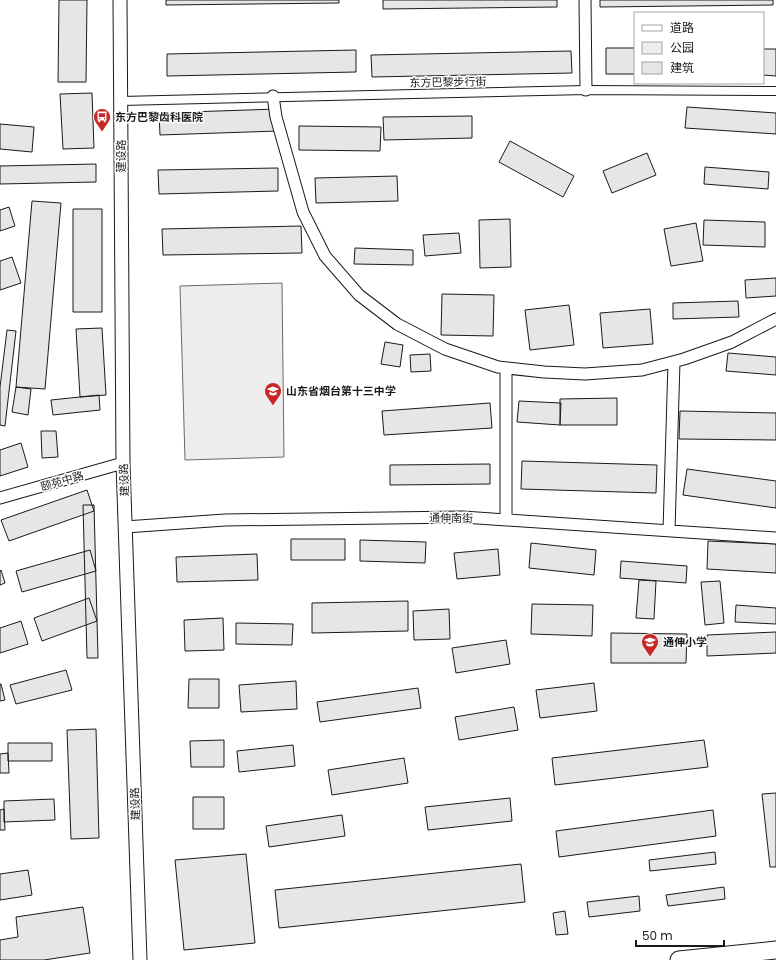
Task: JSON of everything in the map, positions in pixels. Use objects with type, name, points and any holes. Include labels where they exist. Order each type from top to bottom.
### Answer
[{"type":"main road","points":[[679,960],[776,950]]},
{"type":"street","name":"建设路","points":[[120,0],[123,463],[140,960]]},
{"type":"street","points":[[585,0],[586,90]]},
{"type":"street","name":"东方巴黎步行街","points":[[121,101],[273,96],[586,90],[776,91]]},
{"type":"street","points":[[273,96],[276,117],[303,212],[325,256],[359,295],[397,324],[445,349],[506,368],[585,374],[642,370],[674,362],[732,342],[776,320]]},
{"type":"street","points":[[669,531],[674,362]]},
{"type":"street","points":[[506,368],[506,520]]},
{"type":"street","name":"颐苑中路","points":[[0,498],[123,463]]},
{"type":"street","name":"通伸南街","points":[[125,527],[225,520],[463,517],[776,538]]},
{"type":"green space","points":[[282,283],[284,457],[185,460],[180,286]]},
{"type":"building","points":[[59,0],[87,0],[86,82],[58,82]]},
{"type":"building","points":[[166,0],[339,0],[339,3],[166,5]]},
{"type":"building","points":[[383,0],[557,0],[557,7],[383,9]]},
{"type":"building","points":[[600,0],[773,0],[773,5],[600,7]]},
{"type":"building","points":[[606,48],[634,48],[634,74],[606,74]]},
{"type":"building","points":[[764,49],[776,49],[776,76],[764,75]]},
{"type":"building","points":[[356,50],[356,72],[167,76],[167,54]]},
{"type":"building","points":[[571,51],[572,73],[372,77],[371,55]]},
{"type":"building","points":[[92,93],[94,148],[63,149],[60,94]]},
{"type":"building","points":[[687,107],[776,113],[776,134],[685,128]]},
{"type":"building","points":[[277,109],[278,131],[160,135],[159,113]]},
{"type":"building","points":[[472,116],[472,138],[384,140],[383,117]]},
{"type":"building","points":[[0,124],[34,127],[32,152],[0,149]]},
{"type":"building","points":[[299,126],[381,127],[380,151],[299,150]]},
{"type":"building","points":[[510,141],[574,176],[563,197],[499,162]]},
{"type":"building","points":[[647,153],[656,175],[612,193],[603,171]]},
{"type":"building","points":[[96,164],[96,182],[0,184],[0,166]]},
{"type":"building","points":[[705,167],[769,172],[768,189],[704,184]]},
{"type":"building","points":[[278,168],[278,191],[159,194],[158,170]]},
{"type":"building","points":[[397,176],[398,201],[316,203],[315,178]]},
{"type":"building","points":[[32,201],[61,203],[45,389],[16,387]]},
{"type":"building","points":[[9,207],[15,226],[0,231],[0,210]]},
{"type":"building","points":[[73,209],[102,209],[102,312],[73,312]]},
{"type":"building","points":[[510,219],[511,267],[480,268],[479,220]]},
{"type":"building","points":[[704,220],[765,222],[765,247],[703,245]]},
{"type":"building","points":[[696,223],[703,261],[671,266],[664,229]]},
{"type":"building","points":[[301,226],[302,253],[163,255],[162,229]]},
{"type":"building","points":[[459,233],[461,253],[425,256],[423,235]]},
{"type":"building","points":[[355,248],[413,250],[413,265],[354,264]]},
{"type":"building","points":[[12,257],[21,283],[0,290],[0,261]]},
{"type":"building","points":[[776,278],[776,296],[746,298],[745,280]]},
{"type":"building","points":[[442,294],[494,295],[493,336],[441,335]]},
{"type":"building","points":[[738,301],[739,317],[673,319],[673,303]]},
{"type":"building","points":[[569,305],[574,345],[530,350],[525,310]]},
{"type":"building","points":[[650,309],[653,344],[603,348],[600,313]]},
{"type":"building","points":[[102,328],[106,395],[80,397],[76,329]]},
{"type":"building","points":[[7,330],[16,331],[5,426],[0,425],[0,387]]},
{"type":"building","points":[[385,342],[403,345],[400,367],[381,364]]},
{"type":"building","points":[[728,353],[776,357],[776,375],[726,371]]},
{"type":"building","points":[[430,354],[431,371],[411,372],[410,355]]},
{"type":"building","points":[[16,387],[31,389],[28,415],[12,412]]},
{"type":"building","points":[[99,395],[100,410],[53,415],[51,400]]},
{"type":"building","points":[[617,398],[617,425],[560,425],[560,399]]},
{"type":"building","points":[[519,401],[561,403],[560,425],[517,422]]},
{"type":"building","points":[[490,403],[492,428],[384,435],[382,411]]},
{"type":"building","points":[[680,411],[776,413],[776,440],[679,439]]},
{"type":"building","points":[[41,431],[56,431],[58,457],[42,458]]},
{"type":"building","points":[[21,443],[28,467],[0,476],[0,450]]},
{"type":"building","points":[[522,461],[657,465],[656,493],[521,489]]},
{"type":"building","points":[[490,464],[490,484],[390,485],[390,465]]},
{"type":"building","points":[[687,469],[776,481],[776,508],[683,495]]},
{"type":"building","points":[[87,490],[94,511],[9,541],[1,520]]},
{"type":"building","points":[[83,505],[94,505],[98,658],[87,658]]},
{"type":"building","points":[[291,539],[345,539],[345,560],[291,560]]},
{"type":"building","points":[[360,540],[426,542],[425,563],[360,561]]},
{"type":"building","points":[[708,541],[776,544],[776,573],[707,569]]},
{"type":"building","points":[[531,543],[596,550],[594,575],[529,568]]},
{"type":"building","points":[[498,549],[500,575],[457,579],[454,553]]},
{"type":"building","points":[[90,550],[96,571],[22,592],[16,571]]},
{"type":"building","points":[[257,554],[258,580],[177,582],[176,557]]},
{"type":"building","points":[[621,561],[687,566],[686,583],[620,578]]},
{"type":"building","points":[[1,570],[5,583],[0,585],[0,571]]},
{"type":"building","points":[[639,580],[656,581],[654,619],[636,618]]},
{"type":"building","points":[[720,581],[724,623],[705,625],[701,582]]},
{"type":"building","points":[[89,598],[97,621],[42,641],[34,618]]},
{"type":"building","points":[[408,601],[408,631],[312,633],[312,603]]},
{"type":"building","points":[[532,604],[593,605],[592,636],[531,634]]},
{"type":"building","points":[[736,605],[776,608],[776,624],[735,622]]},
{"type":"building","points":[[449,609],[450,639],[414,640],[413,611]]},
{"type":"building","points":[[223,618],[224,650],[185,651],[184,620]]},
{"type":"building","points":[[21,621],[28,644],[0,653],[0,628]]},
{"type":"building","points":[[236,623],[293,624],[292,645],[236,644]]},
{"type":"building","points":[[776,632],[776,653],[707,656],[707,635]]},
{"type":"building","points":[[611,633],[687,634],[686,663],[611,663]]},
{"type":"building","points":[[506,640],[510,664],[456,673],[452,648]]},
{"type":"building","points":[[66,670],[72,690],[16,704],[10,685]]},
{"type":"building","points":[[189,679],[219,679],[219,708],[188,708]]},
{"type":"building","points":[[296,681],[297,709],[241,712],[239,685]]},
{"type":"building","points":[[594,683],[597,711],[540,718],[536,690]]},
{"type":"building","points":[[0,684],[5,700],[0,701]]},
{"type":"building","points":[[418,688],[421,708],[320,722],[317,702]]},
{"type":"building","points":[[514,707],[518,730],[459,740],[455,717]]},
{"type":"building","points":[[96,729],[99,838],[71,839],[67,730]]},
{"type":"building","points":[[224,740],[224,767],[191,767],[190,741]]},
{"type":"building","points":[[704,740],[708,767],[555,785],[552,758]]},
{"type":"building","points":[[8,743],[52,743],[52,761],[8,761]]},
{"type":"building","points":[[293,745],[295,766],[239,772],[237,751]]},
{"type":"building","points":[[8,753],[9,773],[0,773],[0,754]]},
{"type":"building","points":[[404,758],[408,783],[332,795],[328,770]]},
{"type":"building","points":[[776,793],[776,867],[770,867],[762,794]]},
{"type":"building","points":[[193,797],[224,797],[224,829],[193,829]]},
{"type":"building","points":[[510,798],[512,821],[428,830],[425,807]]},
{"type":"building","points":[[54,799],[55,820],[4,822],[4,801]]},
{"type":"building","points":[[4,809],[5,830],[0,830],[0,810]]},
{"type":"building","points":[[713,810],[716,836],[559,857],[556,831]]},
{"type":"building","points":[[342,815],[345,836],[269,847],[266,826]]},
{"type":"building","points":[[715,852],[716,864],[650,871],[649,860]]},
{"type":"building","points":[[246,854],[255,943],[184,950],[175,860]]},
{"type":"building","points":[[521,864],[525,902],[279,928],[275,890]]},
{"type":"building","points":[[28,870],[32,895],[0,900],[0,874]]},
{"type":"building","points":[[724,887],[725,899],[668,906],[666,895]]},
{"type":"building","points":[[639,896],[640,911],[589,917],[587,902]]},
{"type":"building","points":[[83,907],[90,953],[44,960],[0,960],[0,940],[18,937],[16,917]]},
{"type":"building","points":[[565,911],[568,934],[556,935],[553,913]]},
{"type":"place","name":"东方巴黎齿科医院","points":[[102,132]]},
{"type":"place","name":"山东省烟台第十三中学","points":[[273,406]]},
{"type":"place","name":"通伸小学","points":[[650,657]]}]
